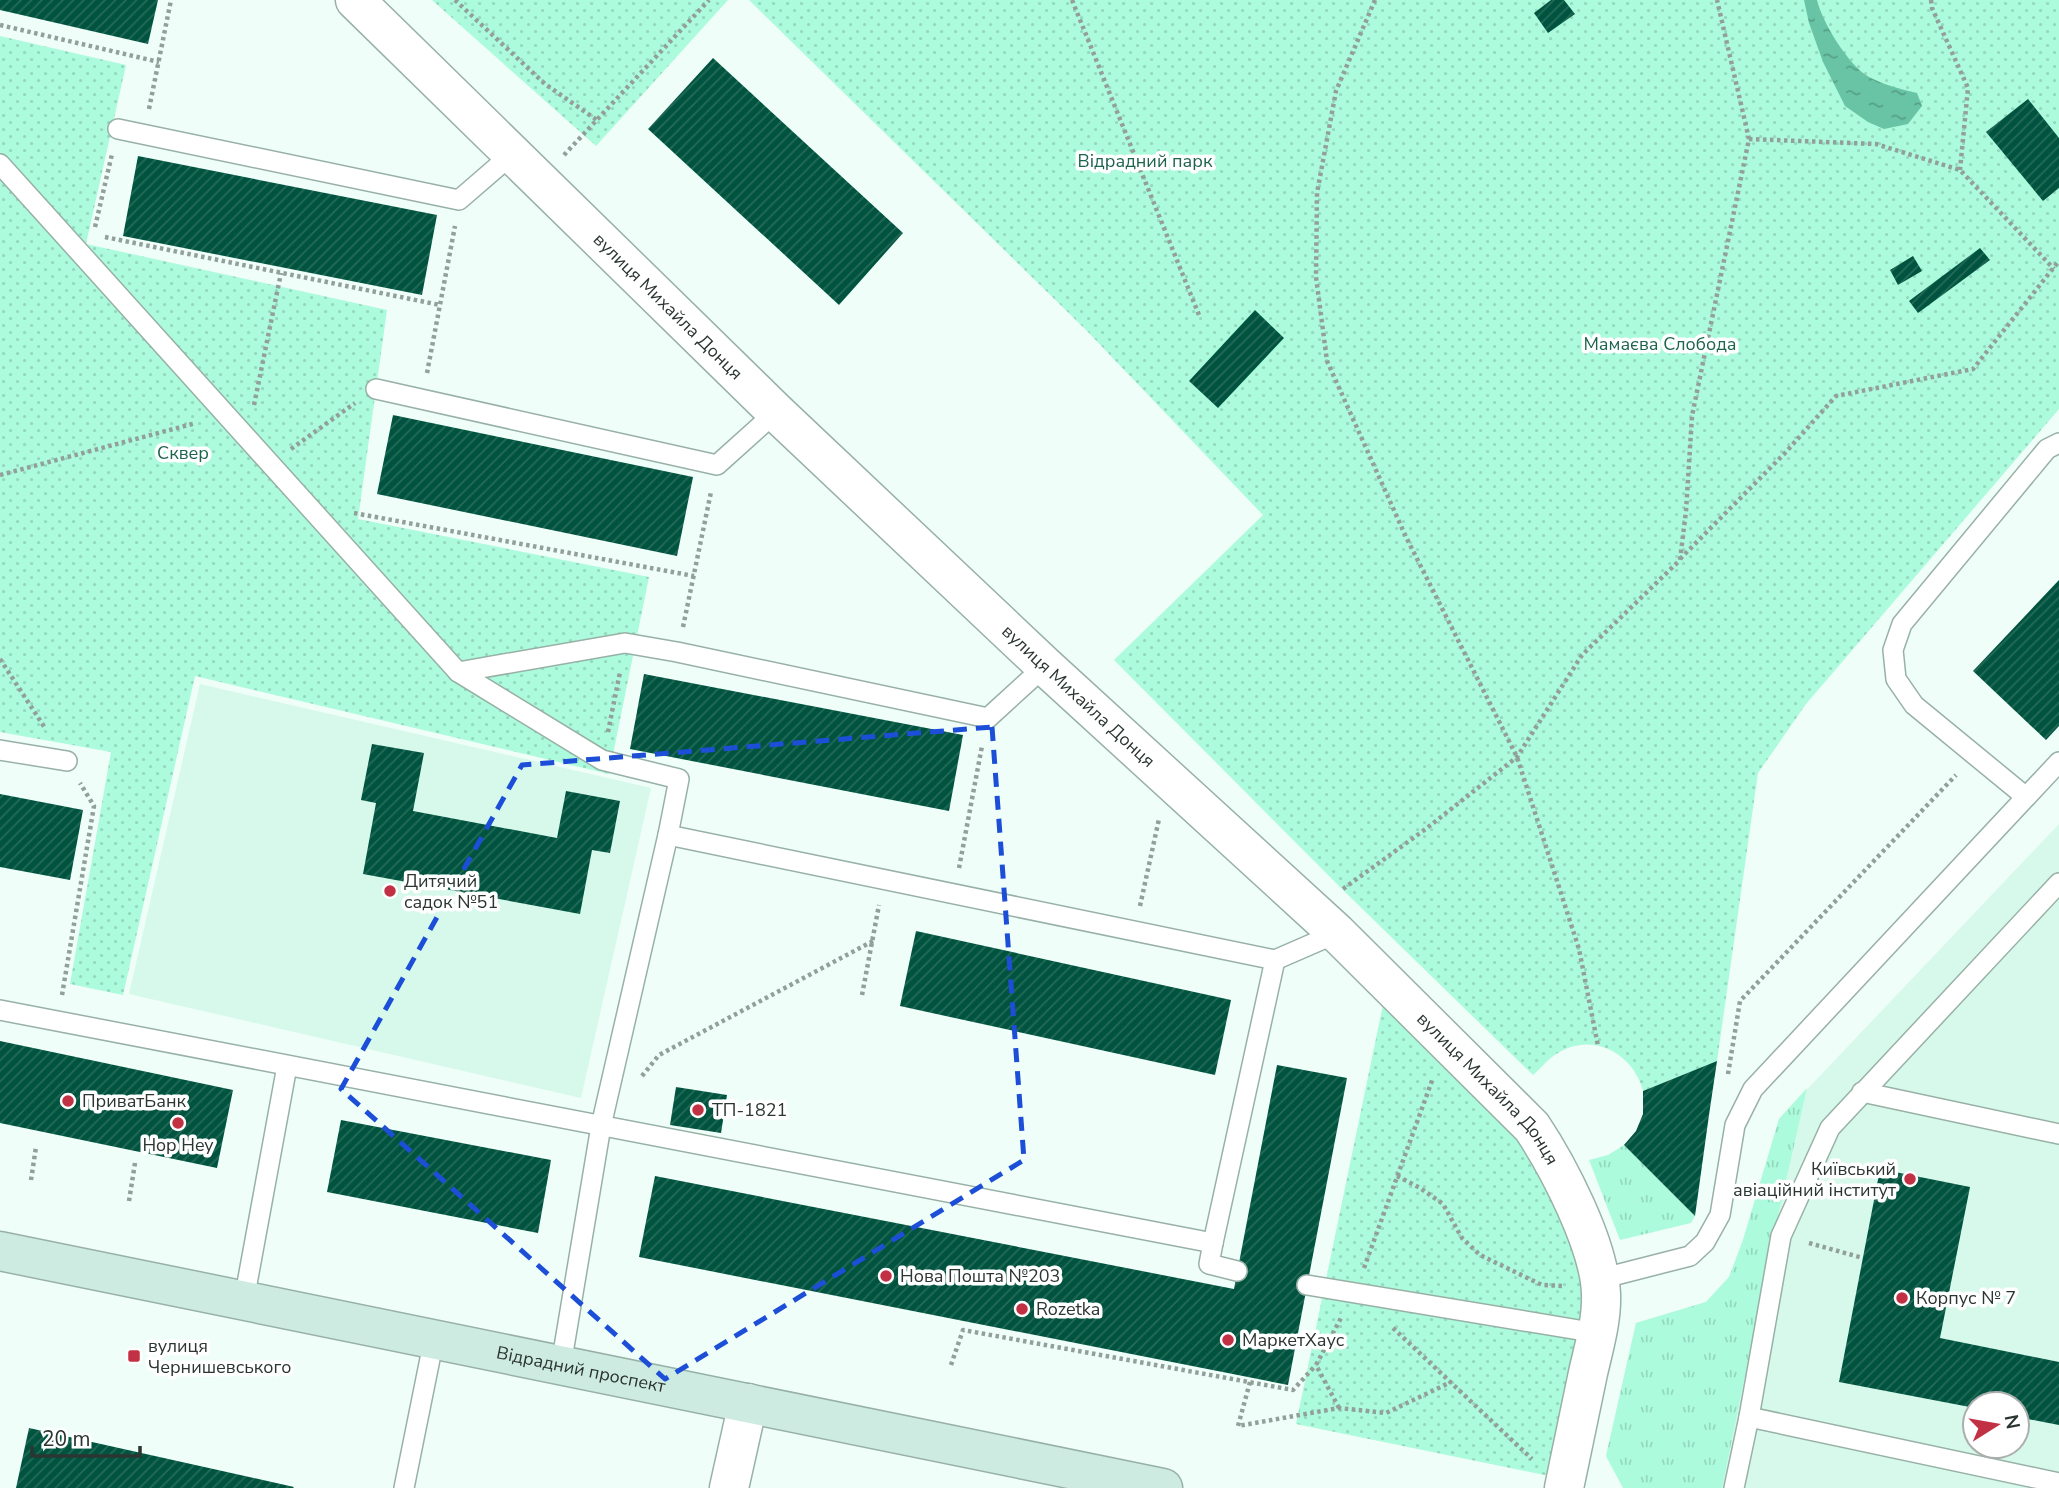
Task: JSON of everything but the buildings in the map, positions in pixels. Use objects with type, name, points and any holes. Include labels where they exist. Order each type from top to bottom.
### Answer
[{"type":"main road","name":"Відрадний проспект","points":[[0,1252],[1163,1488]]},
{"type":"street","name":"вулиця Михайла Донця","points":[[355,0],[776,412],[1045,666],[1337,933],[1532,1127],[1550,1154],[1585,1231],[1583,1283],[1601,1310],[1564,1488]]},
{"type":"street","points":[[729,1488],[748,1403]]},
{"type":"lane","points":[[118,129],[459,201],[511,155]]},
{"type":"lane","points":[[0,164],[458,671],[603,760],[679,779],[601,1126],[561,1365]]},
{"type":"lane","points":[[376,389],[423,397],[717,465],[776,412]]},
{"type":"lane","points":[[2026,797],[1914,705],[1896,679],[1893,650],[1902,624],[2047,449],[2059,443]]},
{"type":"lane","points":[[458,671],[625,643],[988,718],[1045,666]]},
{"type":"lane","points":[[0,750],[67,761]]},
{"type":"lane","points":[[1583,1283],[1690,1256],[1705,1242],[1720,1215],[1735,1125],[1753,1089],[2059,762]]},
{"type":"lane","points":[[668,835],[1275,960],[1337,933]]},
{"type":"lane","points":[[1734,1488],[1781,1236],[1830,1128],[2059,883]]},
{"type":"lane","points":[[1237,1271],[1209,1264],[1275,960]]},
{"type":"lane","points":[[0,1010],[1213,1243]]},
{"type":"lane","points":[[244,1300],[287,1066]]},
{"type":"lane","points":[[1862,1092],[2059,1134]]},
{"type":"lane","points":[[1307,1284],[1597,1333]]},
{"type":"lane","points":[[404,1488],[434,1339]]},
{"type":"lane","points":[[1749,1417],[2059,1483]]},
{"type":"path","points":[[144,134],[171,0]]},
{"type":"path","points":[[455,0],[545,84],[597,120]]},
{"type":"path","points":[[540,182],[709,0]]},
{"type":"path","points":[[1072,0],[1199,315]]},
{"type":"path","points":[[1376,0],[1336,91],[1317,193],[1316,277],[1327,361],[1406,537],[1517,757],[1579,949],[1598,1046]]},
{"type":"path","points":[[1680,560],[1692,416],[1749,139],[1717,0]]},
{"type":"path","points":[[1931,0],[1932,9],[1968,89],[1960,170]]},
{"type":"path","points":[[0,25],[159,62]]},
{"type":"path","points":[[118,129],[93,235],[440,305]]},
{"type":"path","points":[[1749,139],[1876,144],[1960,170],[2054,269]]},
{"type":"path","points":[[423,397],[459,201]]},
{"type":"path","points":[[1336,894],[1427,828],[1517,757],[1582,655],[1785,453],[1836,396],[1973,369],[2059,261]]},
{"type":"path","points":[[247,438],[281,272]]},
{"type":"path","points":[[271,463],[376,389]]},
{"type":"path","points":[[0,475],[227,415]]},
{"type":"path","points":[[677,652],[717,465]]},
{"type":"path","points":[[307,504],[694,576]]},
{"type":"path","points":[[603,760],[625,643]]},
{"type":"path","points":[[0,659],[94,806],[57,1022]]},
{"type":"path","points":[[954,894],[988,718]]},
{"type":"path","points":[[1727,1080],[1740,1001],[1975,754]]},
{"type":"path","points":[[1135,931],[1160,811]]},
{"type":"path","points":[[862,995],[884,880]]},
{"type":"path","points":[[601,1126],[659,1055],[873,941]]},
{"type":"path","points":[[31,1180],[36,1147]]},
{"type":"path","points":[[129,1201],[135,1163]]},
{"type":"path","points":[[1397,1176],[1443,1204],[1462,1238],[1480,1255],[1542,1285],[1583,1283]]},
{"type":"path","points":[[1781,1236],[1863,1258]]},
{"type":"path","points":[[951,1365],[963,1330],[1293,1390],[1316,1365],[1355,1292]]},
{"type":"path","points":[[1316,1365],[1339,1408]]},
{"type":"path","points":[[1250,1382],[1238,1426],[1339,1408],[1386,1413],[1451,1382]]},
{"type":"highlighted area","points":[[992,727],[1024,1160],[665,1379],[341,1089],[522,765]]},
{"type":"shaded area","name":"Дитячий садок №51","points":[[200,684],[651,788],[581,1098],[129,994]]},
{"type":"shaded area","name":"Київський авіаційний інститут","points":[[2059,824],[2059,1488],[1623,1488],[1606,1456],[1636,1323],[1706,1302],[1729,1277],[1743,1240],[1779,1119]]},
{"type":"green space","points":[[432,0],[728,0],[596,146]]},
{"type":"green space","name":"Мамаєва Слобода","points":[[749,0],[2059,0],[2059,409],[1806,704],[1758,773],[1717,1061],[1643,1091],[1631,1066],[1621,1057],[1610,1050],[1585,1044],[1558,1053],[1533,1075],[1343,890],[1114,660],[1263,515],[1086,330]]},
{"type":"green space","name":"Сквер","points":[[0,36],[126,65],[86,244],[387,310],[358,519],[649,577],[609,774],[195,676],[123,995],[70,984],[111,752],[0,732]]},
{"type":"green space","points":[[1385,995],[1525,1132],[1589,1287],[1554,1477],[1296,1424]]},
{"type":"green space","points":[[1807,1088],[1722,1488],[1623,1488],[1606,1456],[1636,1323],[1706,1302],[1729,1277],[1743,1240],[1779,1119]]},
{"type":"green space","points":[[1624,1145],[1695,1216],[1691,1223],[1620,1240],[1589,1160],[1608,1155]]},
{"type":"water","points":[[1804,0],[1817,0],[1837,43],[1861,71],[1880,82],[1917,93],[1922,106],[1908,124],[1884,129],[1845,106],[1823,62]]},
{"type":"place","name":"Дитячий садок №51","points":[[390,891]]},
{"type":"place","name":"ПриватБанк","points":[[68,1101]]},
{"type":"place","name":"ТП-1821","points":[[698,1110]]},
{"type":"place","name":"Hop Hey","points":[[178,1123]]},
{"type":"place","name":"Київський авіаційний інститут","points":[[1910,1179]]},
{"type":"place","name":"Нова Пошта №203","points":[[886,1276]]},
{"type":"place","name":"Корпус № 7","points":[[1902,1298]]},
{"type":"place","name":"Rozetka","points":[[1022,1309]]},
{"type":"place","name":"МаркетХаус","points":[[1228,1340]]},
{"type":"place","name":"вулиця Чернишевського","points":[[134,1356]]},
{"type":"park label","name":"Відрадний парк","points":[[1145,161]]}]
